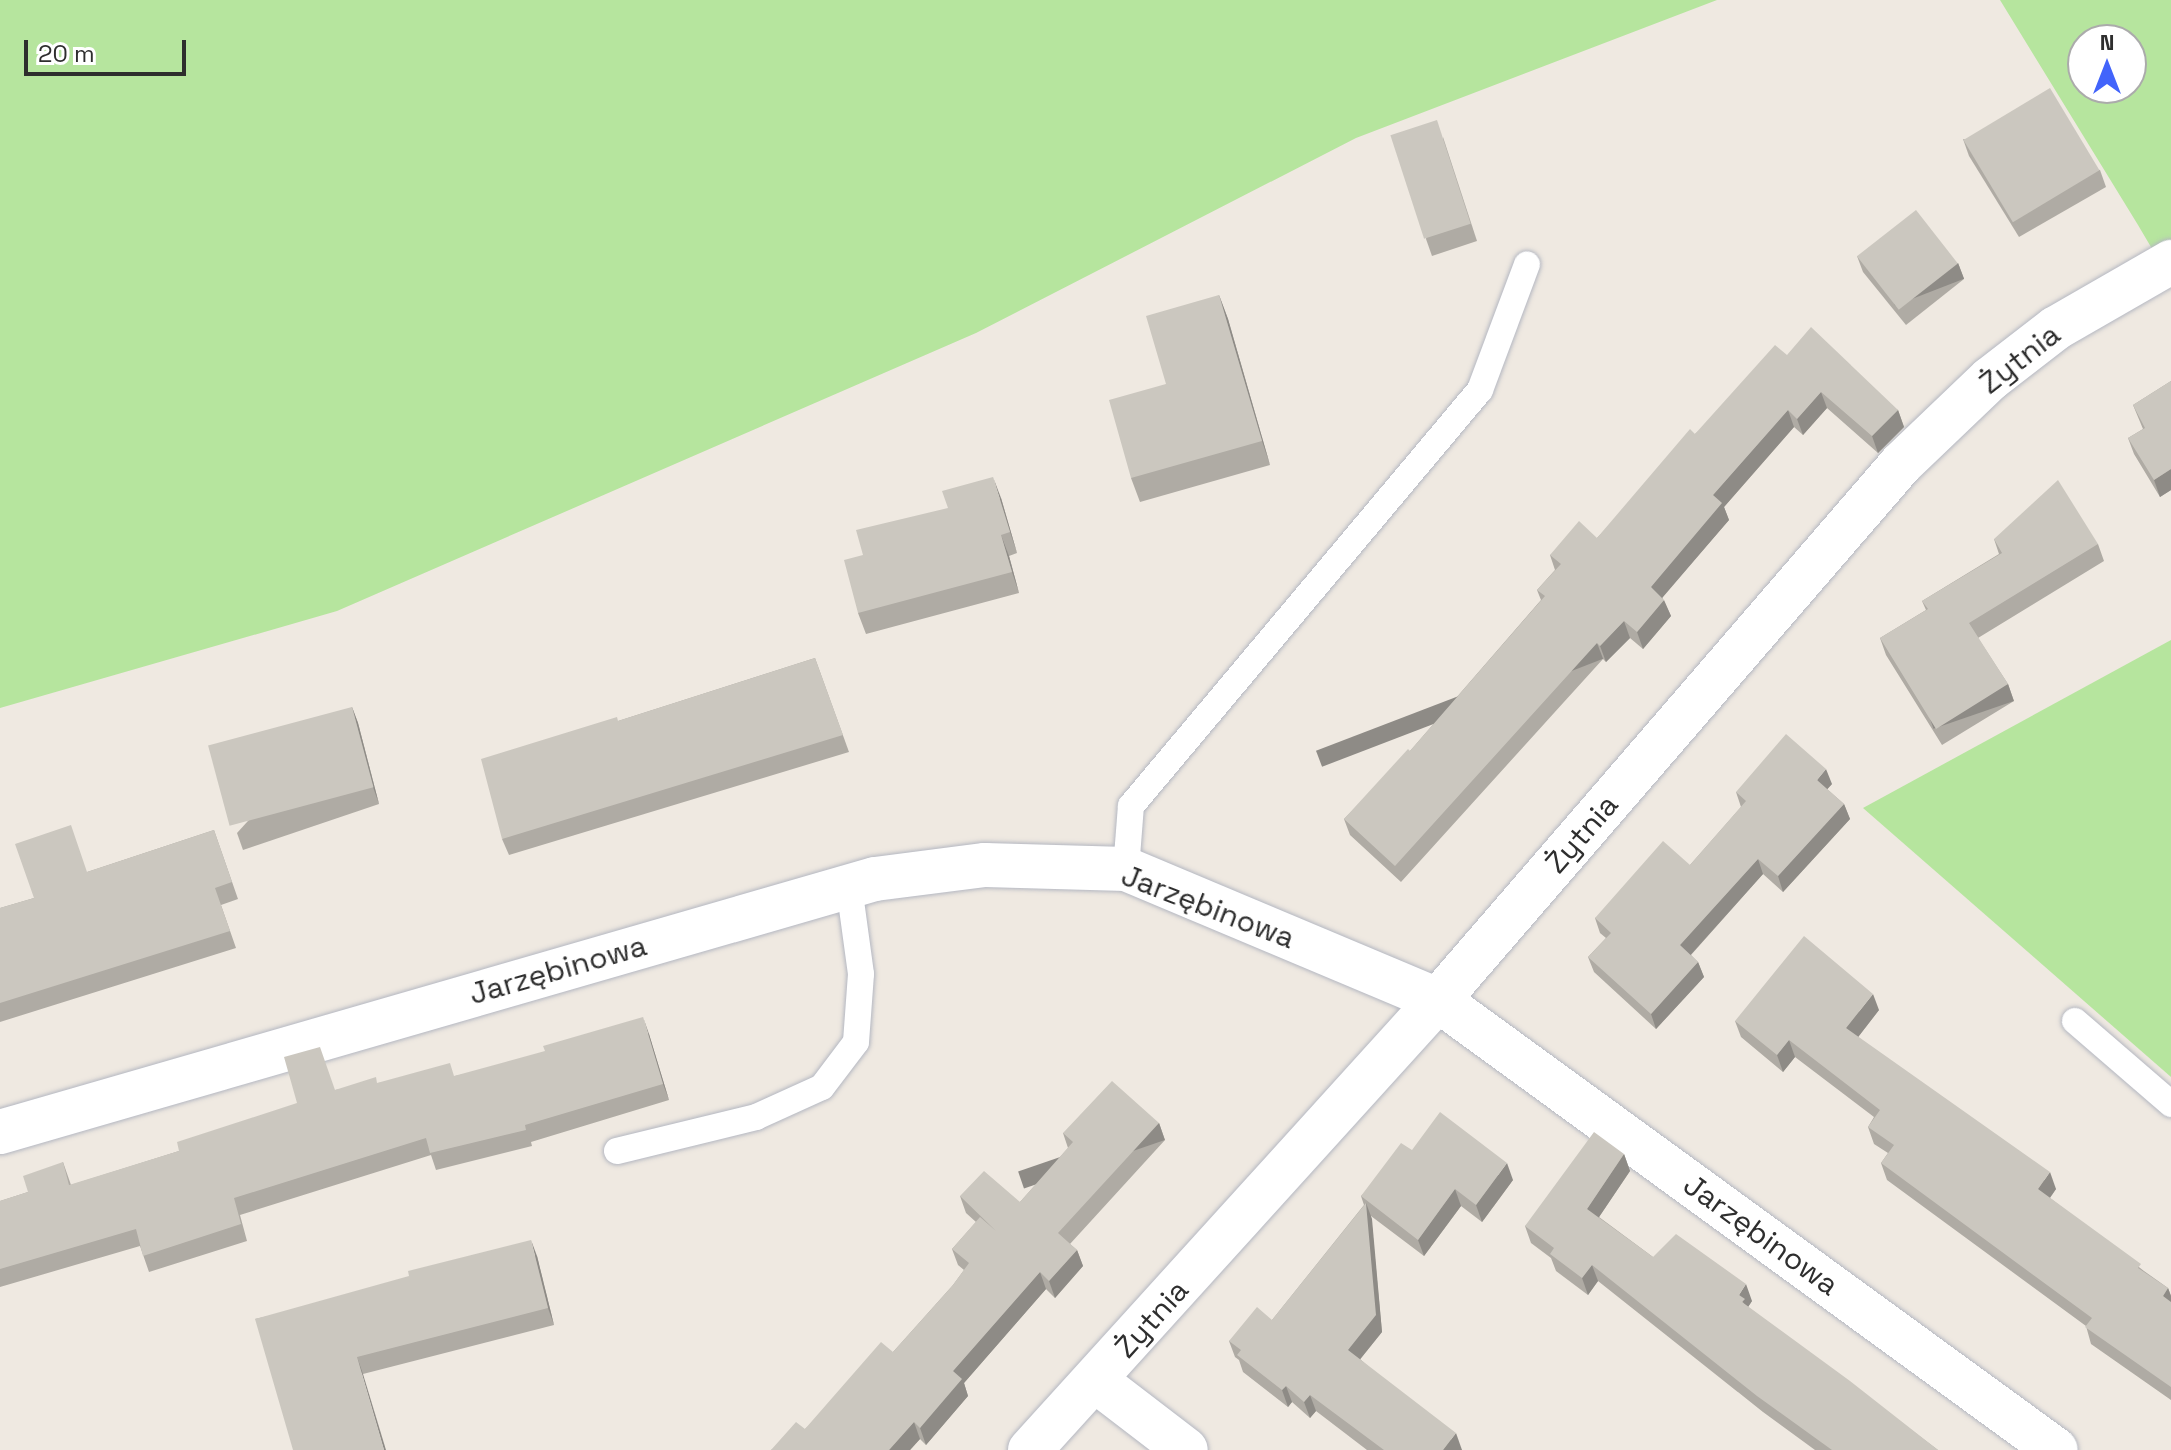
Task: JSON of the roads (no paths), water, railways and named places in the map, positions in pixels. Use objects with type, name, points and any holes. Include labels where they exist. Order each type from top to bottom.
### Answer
[{"type":"street","name":"Żytnia","points":[[1030,1450],[1096,1381],[1438,1000],[1901,464],[1990,379],[2056,328],[2171,262]]},
{"type":"street","name":"Jarzębinowa","points":[[0,1132],[875,879],[985,865],[1126,869],[1438,1000],[2056,1450]]},
{"type":"street","points":[[1096,1381],[1186,1450]]},
{"type":"lane","points":[[1126,869],[1131,806],[1480,390],[1527,264]]},
{"type":"lane","points":[[617,1151],[756,1117],[822,1087],[856,1042],[861,974],[849,886]]},
{"type":"lane","points":[[2075,1021],[2171,1104]]}]
